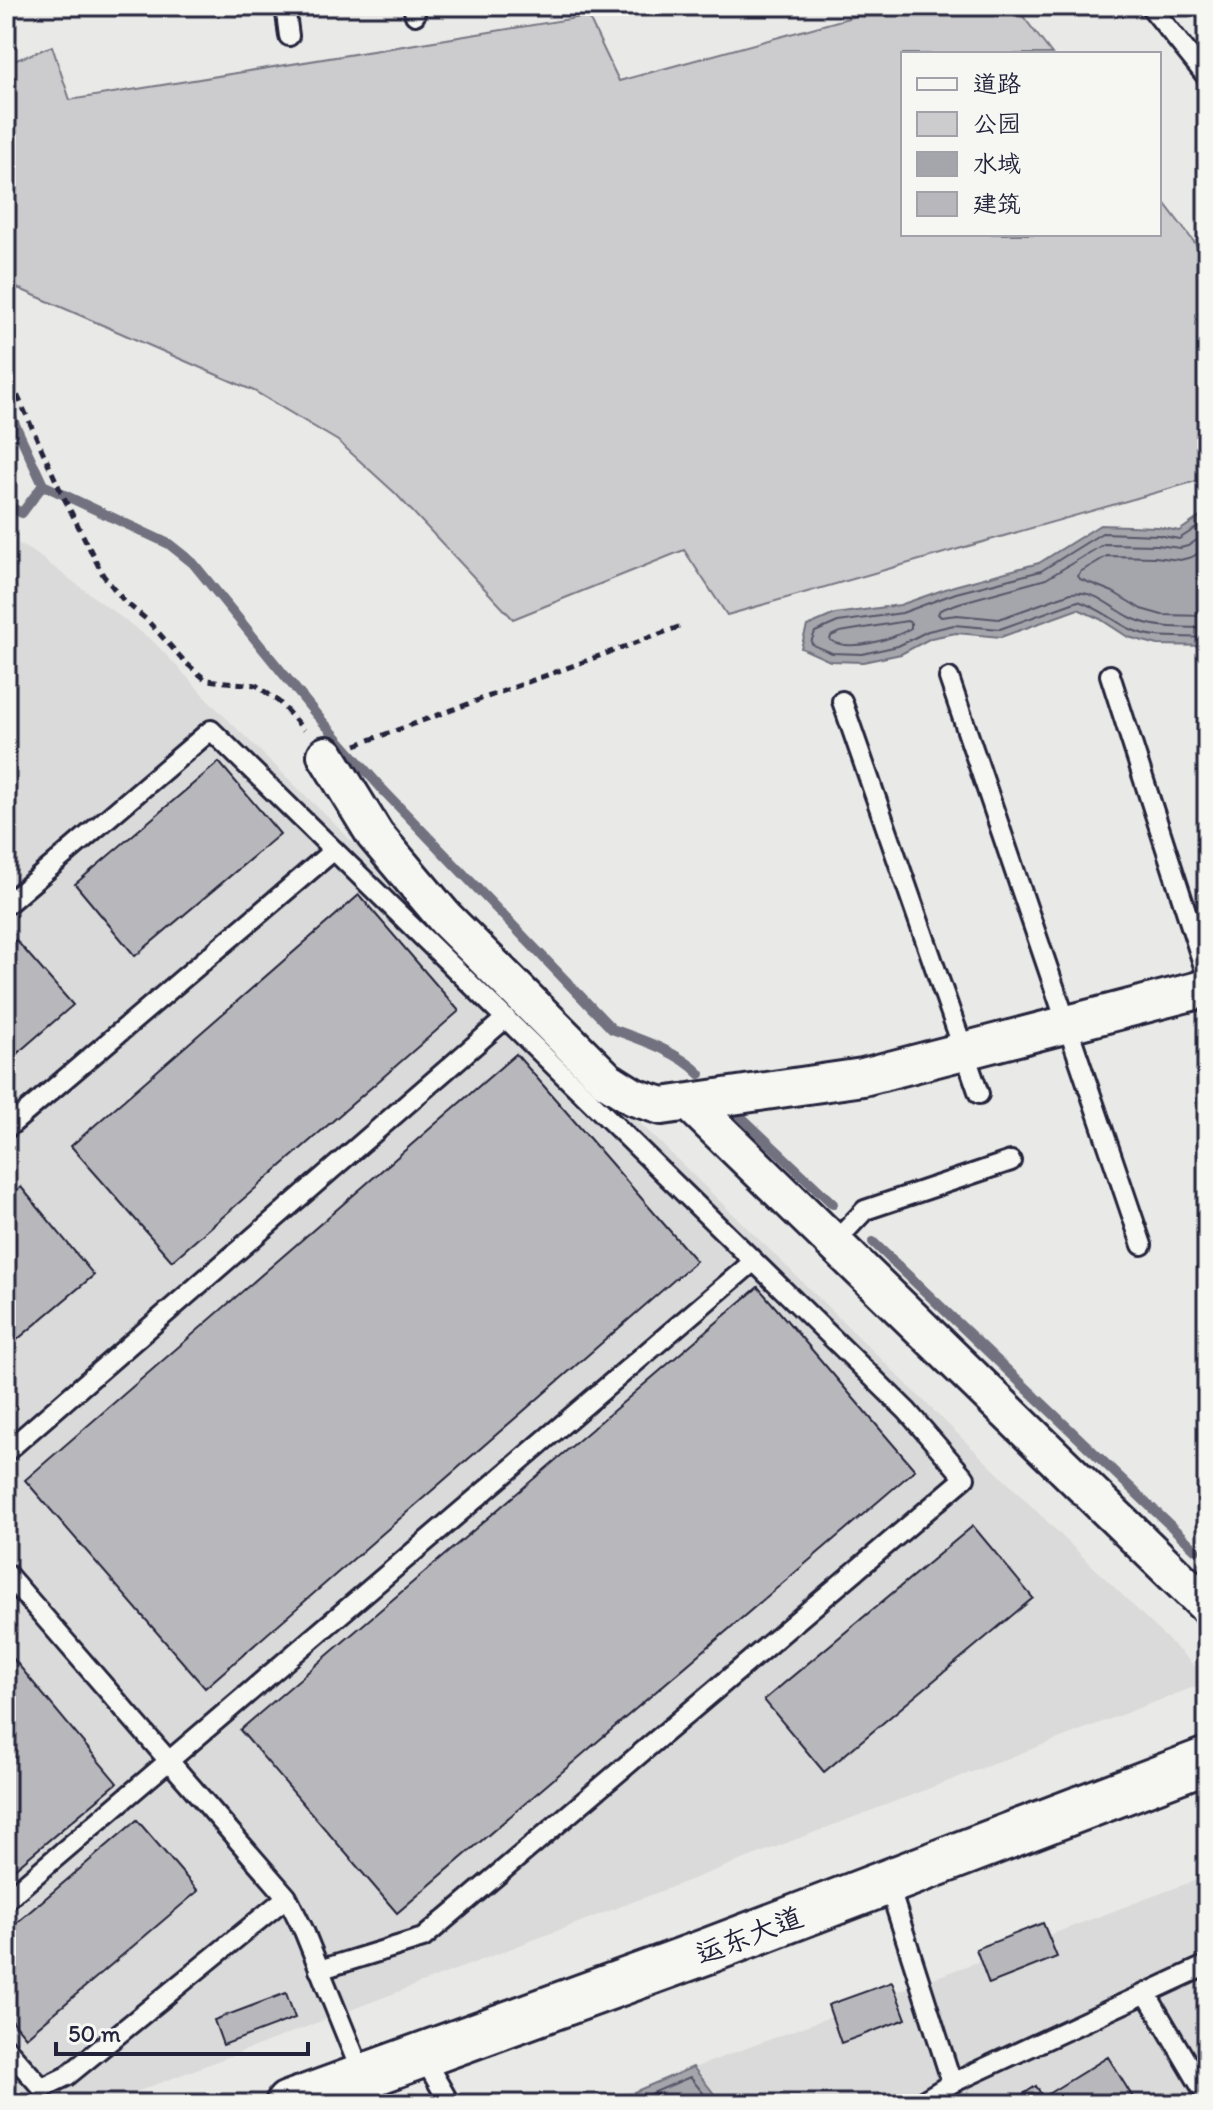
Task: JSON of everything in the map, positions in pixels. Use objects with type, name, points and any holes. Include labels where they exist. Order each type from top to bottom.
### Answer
[{"type":"street","points":[[326,755],[375,835],[445,918],[607,1080],[634,1097],[662,1106],[863,1077],[1207,988]]},
{"type":"street","points":[[689,1102],[1206,1605]]},
{"type":"street","name":"运东大道","points":[[288,2104],[705,1952],[1207,1760]]},
{"type":"lane","points":[[285,6],[289,36]]},
{"type":"lane","points":[[1150,6],[1207,77]]},
{"type":"lane","points":[[1110,675],[1207,976]]},
{"type":"lane","points":[[949,678],[1142,1245]]},
{"type":"lane","points":[[842,701],[979,1094]]},
{"type":"lane","points":[[6,905],[211,730],[907,1411],[965,1478],[423,1938],[319,1970]]},
{"type":"lane","points":[[6,1129],[334,850]]},
{"type":"lane","points":[[6,1452],[506,1018]]},
{"type":"lane","points":[[834,1243],[865,1210],[1011,1161]]},
{"type":"lane","points":[[6,1900],[754,1261]]},
{"type":"lane","points":[[6,1573],[287,1897],[304,1931],[363,2077]]},
{"type":"lane","points":[[888,1883],[952,2083]]},
{"type":"lane","points":[[6,2048],[42,2088],[67,2076],[287,1897]]},
{"type":"lane","points":[[918,2104],[952,2083],[1207,1965]]},
{"type":"lane","points":[[1146,1993],[1207,2097]]},
{"type":"lane","points":[[422,2055],[450,2104]]},
{"type":"path","points":[[6,370],[62,494],[103,575],[124,601],[206,680],[256,685],[279,702],[326,755],[684,625]]},
{"type":"shaded area","points":[[6,536],[36,554],[153,641],[216,708],[1207,1678],[1207,1682],[105,2104],[6,2104]]},
{"type":"shaded area","points":[[1207,1876],[1207,2104],[597,2104]]},
{"type":"green space","points":[[892,6],[1015,6],[1050,52],[901,52],[901,236],[1161,236],[1161,199],[1207,259],[1207,478],[727,615],[684,550],[513,619],[395,493],[338,441],[254,391],[6,283],[6,64],[52,46],[70,100],[588,16],[619,81]]},
{"type":"water","points":[[1207,512],[1207,646],[1158,645],[1128,637],[1078,609],[1001,637],[956,633],[931,638],[901,654],[863,662],[830,661],[801,648],[807,626],[835,614],[900,605],[954,586],[1039,563],[1100,525],[1179,531]]},
{"type":"water","points":[[693,2067],[722,2104],[639,2104],[634,2092]]},
{"type":"building","points":[[219,762],[280,834],[135,956],[75,884]]},
{"type":"building","points":[[359,895],[459,1011],[172,1261],[71,1146]]},
{"type":"building","points":[[16,940],[73,1005],[6,1063],[6,949]]},
{"type":"building","points":[[516,1054],[696,1261],[205,1688],[25,1480]]},
{"type":"building","points":[[21,1187],[94,1275],[6,1349],[6,1199]]},
{"type":"building","points":[[758,1287],[915,1470],[397,1913],[240,1730]]},
{"type":"building","points":[[973,1526],[1033,1598],[824,1772],[764,1700]]},
{"type":"building","points":[[6,1650],[117,1783],[6,1876]]},
{"type":"building","points":[[137,1820],[198,1891],[26,2037],[6,2013],[6,1932]]},
{"type":"building","points":[[1043,1923],[1057,1957],[989,1984],[976,1949]]},
{"type":"building","points":[[892,1982],[906,2019],[841,2043],[828,2005]]},
{"type":"building","points":[[286,1993],[295,2018],[223,2045],[214,2020]]},
{"type":"building","points":[[1108,2057],[1137,2104],[1008,2104],[1036,2086],[1043,2097]]},
{"type":"waterway","points":[[6,405],[43,485],[169,544],[193,563],[316,714],[383,790],[612,1029],[670,1053],[700,1074]]},
{"type":"waterway","points":[[6,505],[22,513],[43,485]]},
{"type":"waterway","points":[[737,1113],[833,1204]]},
{"type":"waterway","points":[[873,1242],[1196,1550]]}]
